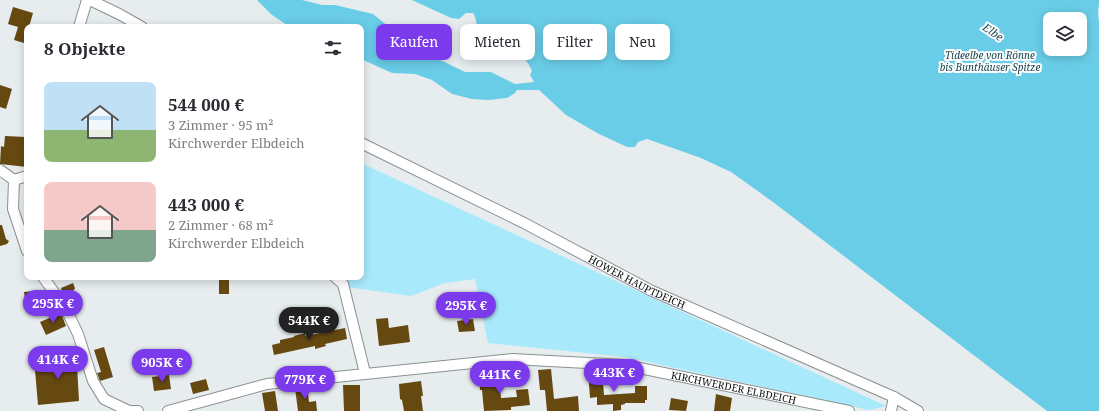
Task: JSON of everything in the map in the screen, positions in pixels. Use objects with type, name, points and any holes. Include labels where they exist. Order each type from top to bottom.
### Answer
[{"type":"street","points":[[79,24],[87,0]]},
{"type":"street","points":[[90,0],[137,24]]},
{"type":"street","name":"HOWER HAUPTDEICH","points":[[364,144],[524,223],[650,290],[894,397],[918,411]]},
{"type":"street","points":[[0,170],[14,180]]},
{"type":"street","points":[[14,180],[24,177]]},
{"type":"street","points":[[14,180],[13,209],[24,242]]},
{"type":"street","points":[[45,280],[66,309],[78,334],[94,381],[104,399],[129,411],[138,411]]},
{"type":"street","points":[[338,280],[342,284],[365,373]]},
{"type":"street","name":"KIRCHWERDER ELBDEICH","points":[[168,411],[267,384],[512,359],[625,365],[849,411]]},
{"type":"street","points":[[890,411],[894,397]]},
{"type":"shaded area","points":[[364,164],[886,406],[869,410],[625,357],[488,343],[475,279],[445,283],[411,296],[346,287],[336,280],[364,280]]},
{"type":"water","name":"Elbe","points":[[257,0],[302,0],[322,5],[335,5],[373,14],[385,24],[376,24],[376,60],[440,60],[465,72],[491,72],[515,84],[534,82],[530,75],[532,71],[525,60],[535,60],[535,24],[477,24],[473,13],[466,13],[459,19],[451,18],[412,0],[1099,0],[1099,411],[1047,411],[773,202],[731,172],[701,158],[647,139],[638,142],[635,147],[627,147],[599,134],[566,115],[539,90],[517,90],[507,98],[488,100],[472,99],[452,94],[432,80],[415,74],[392,73],[364,60],[364,24],[286,24],[272,15]]},
{"type":"building","points":[[13,7],[33,13],[30,24],[24,24],[24,43],[14,40],[18,27],[8,24]]},
{"type":"building","points":[[0,85],[12,89],[6,109],[0,107]]},
{"type":"building","points":[[5,136],[24,137],[24,167],[0,164],[1,146],[4,147]]},
{"type":"building","points":[[0,225],[2,225],[6,239],[9,241],[7,244],[0,246]]},
{"type":"building","points":[[219,280],[229,280],[229,294],[219,294]]},
{"type":"building","points":[[73,283],[75,288],[74,290],[64,295],[61,288]]},
{"type":"building","points":[[34,291],[36,303],[26,305],[24,292]]},
{"type":"building","points":[[61,313],[66,326],[46,335],[40,322]]},
{"type":"building","points":[[388,318],[389,328],[408,325],[410,342],[379,346],[376,319]]},
{"type":"building","points":[[473,319],[475,331],[459,332],[457,321]]},
{"type":"building","points":[[345,328],[347,339],[325,344],[326,346],[315,349],[315,346],[274,355],[272,345],[280,343],[280,340],[305,333],[305,336]]},
{"type":"building","points":[[104,347],[113,377],[100,381],[97,373],[101,372],[94,350]]},
{"type":"building","points":[[72,352],[74,366],[77,366],[79,401],[38,405],[35,370],[46,369],[45,354]]},
{"type":"building","points":[[551,369],[554,399],[578,396],[579,411],[547,411],[545,390],[540,390],[538,370]]},
{"type":"building","points":[[588,370],[602,370],[604,395],[635,393],[635,386],[647,386],[647,400],[645,400],[645,403],[625,403],[621,405],[621,410],[613,411],[613,404],[597,405],[597,397],[590,398]]},
{"type":"building","points":[[499,374],[501,398],[517,397],[516,390],[528,389],[530,405],[511,407],[511,410],[484,411],[479,375]]},
{"type":"building","points":[[169,375],[171,389],[154,391],[152,377]]},
{"type":"building","points":[[206,379],[209,390],[193,394],[190,383]]},
{"type":"building","points":[[421,381],[423,411],[404,411],[402,400],[400,399],[399,384]]},
{"type":"building","points":[[343,385],[360,385],[360,411],[344,411]]},
{"type":"building","points":[[307,386],[309,402],[316,401],[317,411],[298,411],[295,388]]},
{"type":"building","points":[[275,391],[278,411],[265,411],[262,393]]},
{"type":"building","points":[[716,394],[732,398],[730,411],[714,411]]},
{"type":"building","points":[[671,398],[688,401],[686,411],[669,410]]},
{"type":"park label","name":"Tideelbe von Rönne bis Bunthäuser Spitze","points":[[990,60]]}]
